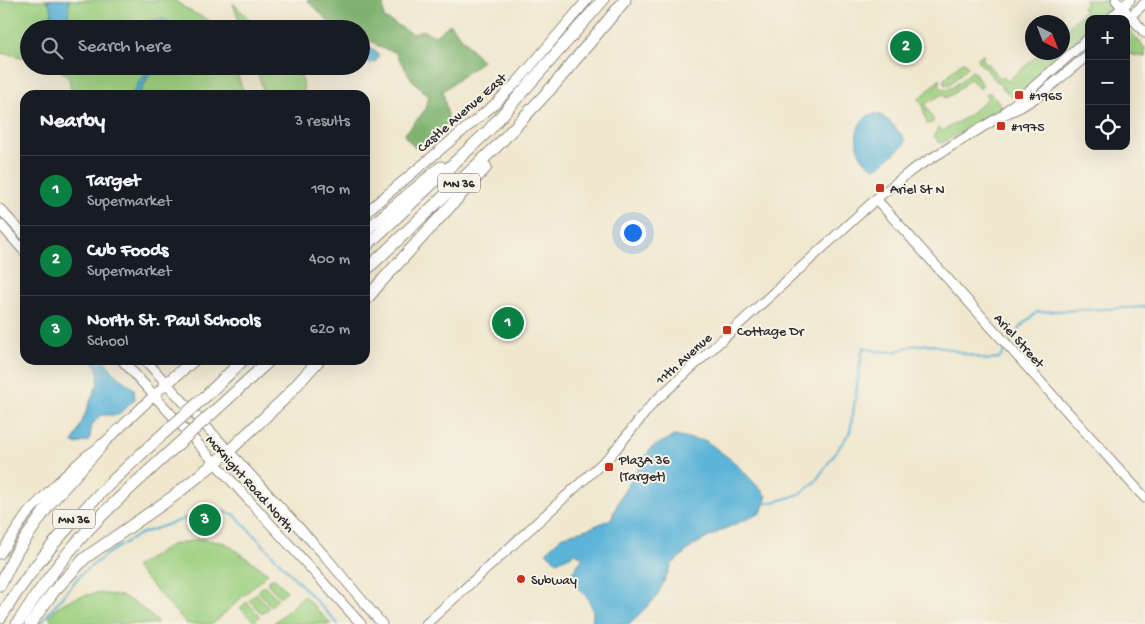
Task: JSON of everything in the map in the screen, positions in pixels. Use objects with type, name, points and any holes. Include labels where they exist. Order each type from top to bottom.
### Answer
[{"type":"highway","name":"MN 36","points":[[370,242],[494,125],[603,0]]},
{"type":"highway","name":"MN 36","points":[[370,266],[483,160],[548,90],[625,0]]},
{"type":"highway","points":[[370,227],[438,169],[537,76]]},
{"type":"highway","points":[[370,295],[386,275],[510,141],[548,90]]},
{"type":"highway","points":[[168,384],[189,365]]},
{"type":"highway","name":"MN 36","points":[[0,618],[23,583],[65,529],[104,488],[239,365]]},
{"type":"highway","name":"MN 36","points":[[17,624],[43,585],[79,540],[117,500],[265,365]]},
{"type":"highway","points":[[30,624],[54,591],[85,558],[174,496],[228,452],[285,398],[315,365]]},
{"type":"highway","points":[[0,585],[17,551],[46,509],[102,445]]},
{"type":"street","name":"Castle Avenue East","points":[[370,209],[496,102],[518,81],[587,0]]},
{"type":"street","points":[[1113,15],[1120,4],[1130,0]]},
{"type":"street","points":[[1130,16],[1145,3]]},
{"type":"street","points":[[1120,4],[1126,15]]},
{"type":"street","points":[[1130,20],[1145,33]]},
{"type":"street","name":"11th Avenue","points":[[1001,116],[1085,42]]},
{"type":"street","name":"11th Avenue","points":[[426,624],[611,455],[653,403],[876,199],[912,170],[1001,116],[1040,95],[1085,58]]},
{"type":"street","name":"Ariel Street","points":[[876,199],[1145,498]]},
{"type":"street","points":[[0,209],[20,231]]},
{"type":"street","points":[[0,224],[20,244]]},
{"type":"street","name":"McKnight Road North","points":[[126,365],[361,624]]},
{"type":"street","name":"McKnight Road North","points":[[150,365],[325,556],[382,624]]},
{"type":"street","points":[[0,554],[27,514],[85,456],[102,445],[168,384]]},
{"type":"green space","points":[[0,0],[174,0],[188,10],[208,20],[20,20],[20,56],[0,53]]},
{"type":"green space","points":[[307,0],[383,0],[384,18],[413,34],[422,30],[435,36],[450,24],[482,61],[443,91],[449,123],[415,148],[404,135],[425,110],[429,97],[412,80],[395,52],[381,48],[370,40],[370,20],[327,20]]},
{"type":"green space","points":[[1084,0],[1106,0],[1111,5],[1111,12],[1108,15],[1085,15],[1085,38],[1070,51],[1070,25],[1084,11],[1082,7],[1087,3]]},
{"type":"green space","points":[[233,3],[250,20],[239,20]]},
{"type":"green space","points":[[1130,31],[1145,48],[1145,57],[1130,54]]},
{"type":"green space","points":[[983,55],[982,58],[1001,79],[1003,77],[1008,81],[1032,60],[1060,60],[1034,84],[1015,97],[1011,97],[977,58]]},
{"type":"green space","points":[[962,62],[968,66],[967,68],[949,85],[944,84],[944,79]]},
{"type":"green space","points":[[972,71],[983,86],[980,89],[970,79],[946,98],[943,94],[925,104],[934,121],[927,124],[922,104],[918,100],[940,79],[939,85],[947,90]]},
{"type":"green space","points":[[65,75],[237,75],[243,90],[71,90],[69,79]]},
{"type":"green space","points":[[258,75],[300,75],[303,81],[304,90],[263,90]]},
{"type":"green space","points":[[987,93],[990,93],[999,102],[1000,108],[943,143],[938,142],[934,135],[939,127],[943,131],[968,116],[988,98]]},
{"type":"green space","points":[[200,539],[225,543],[268,573],[213,624],[187,624],[135,567],[171,545]]},
{"type":"green space","points":[[273,577],[287,591],[280,597],[267,583]]},
{"type":"green space","points":[[264,585],[278,599],[271,606],[258,591]]},
{"type":"green space","points":[[96,593],[122,596],[137,604],[158,622],[156,624],[55,624],[49,617],[53,611],[64,603]]},
{"type":"green space","points":[[256,593],[269,608],[262,614],[249,600]]},
{"type":"green space","points":[[304,596],[331,624],[273,624]]},
{"type":"green space","points":[[247,602],[260,616],[254,622],[240,608]]},
{"type":"water","points":[[47,0],[69,0],[68,20],[50,20],[52,10]]},
{"type":"water","points":[[370,49],[374,49],[378,53],[378,59],[374,63],[370,63]]},
{"type":"water","points":[[145,75],[150,75],[142,90],[135,90]]},
{"type":"water","points":[[879,114],[891,123],[905,139],[904,145],[875,168],[868,164],[859,151],[857,135],[862,121],[869,115]]},
{"type":"water","points":[[108,365],[115,374],[134,389],[135,399],[119,415],[100,415],[92,425],[89,441],[76,444],[73,443],[98,383],[96,366]]},
{"type":"water","points":[[674,436],[706,441],[733,461],[767,496],[761,513],[724,529],[694,545],[672,564],[656,598],[629,624],[591,624],[593,610],[591,604],[568,578],[583,558],[576,553],[557,562],[546,552],[561,537],[611,519],[621,496],[651,448]]},
{"type":"waterway","points":[[1010,342],[1024,323],[1037,312],[1145,307]]},
{"type":"waterway","points":[[762,504],[800,494],[815,482],[850,432],[863,347],[876,351],[894,352],[911,346],[931,344],[987,360],[1000,358],[1006,348]]},
{"type":"waterway","points":[[40,624],[81,574],[107,554],[140,534],[199,514],[218,511],[234,514],[338,624]]},
{"type":"place","name":"Cub Foods","points":[[906,47]]},
{"type":"place","name":"#1965","points":[[1019,95]]},
{"type":"place","name":"#1975","points":[[1001,126]]},
{"type":"place","name":"Ariel St N","points":[[880,188]]},
{"type":"place","name":"Target","points":[[508,323]]},
{"type":"place","name":"Cottage Dr","points":[[727,330]]},
{"type":"place","name":"PlazA 36 (Target)","points":[[609,467]]},
{"type":"place","name":"North St. Paul Schools","points":[[205,520]]},
{"type":"place","name":"Subway","points":[[521,579]]}]
